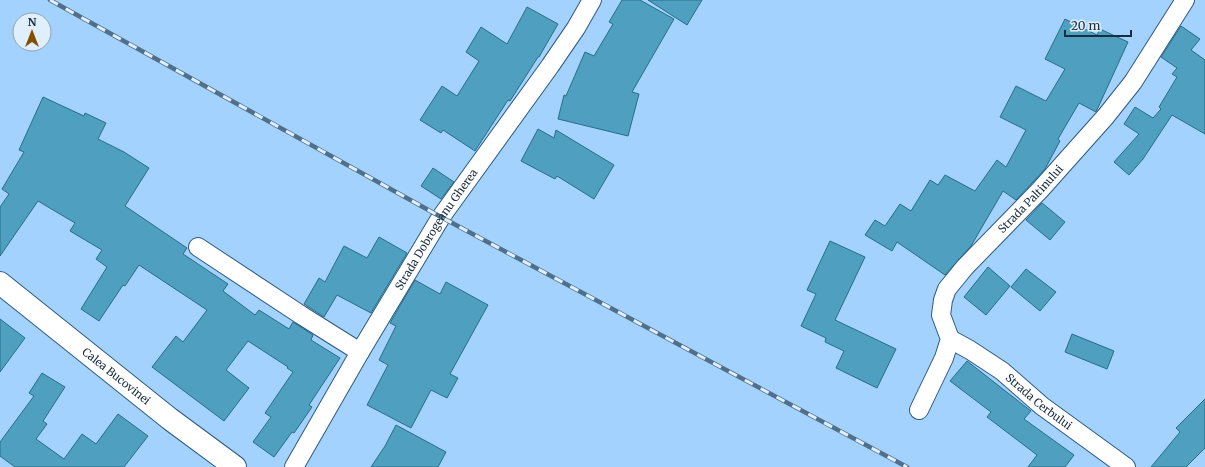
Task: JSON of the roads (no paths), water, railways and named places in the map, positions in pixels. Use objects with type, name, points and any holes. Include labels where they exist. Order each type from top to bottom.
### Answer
[{"type":"highway","name":"Calea Bucovinei","points":[[0,283],[170,418],[235,467]]},
{"type":"street","name":"Strada Dobrogeanu Gherea","points":[[294,467],[360,352],[441,217],[550,66],[576,28],[592,0]]},
{"type":"street","name":"Strada Paltinului","points":[[950,339],[941,315],[943,300],[947,289],[965,267],[1040,190],[1106,116],[1133,82],[1185,0]]},
{"type":"street","points":[[198,247],[360,352]]},
{"type":"street","points":[[919,410],[944,358],[950,339]]},
{"type":"street","name":"Strada Cerbului","points":[[950,339],[1002,371],[1042,406],[1126,467]]},
{"type":"railway","points":[[50,0],[441,217],[907,467]]}]
